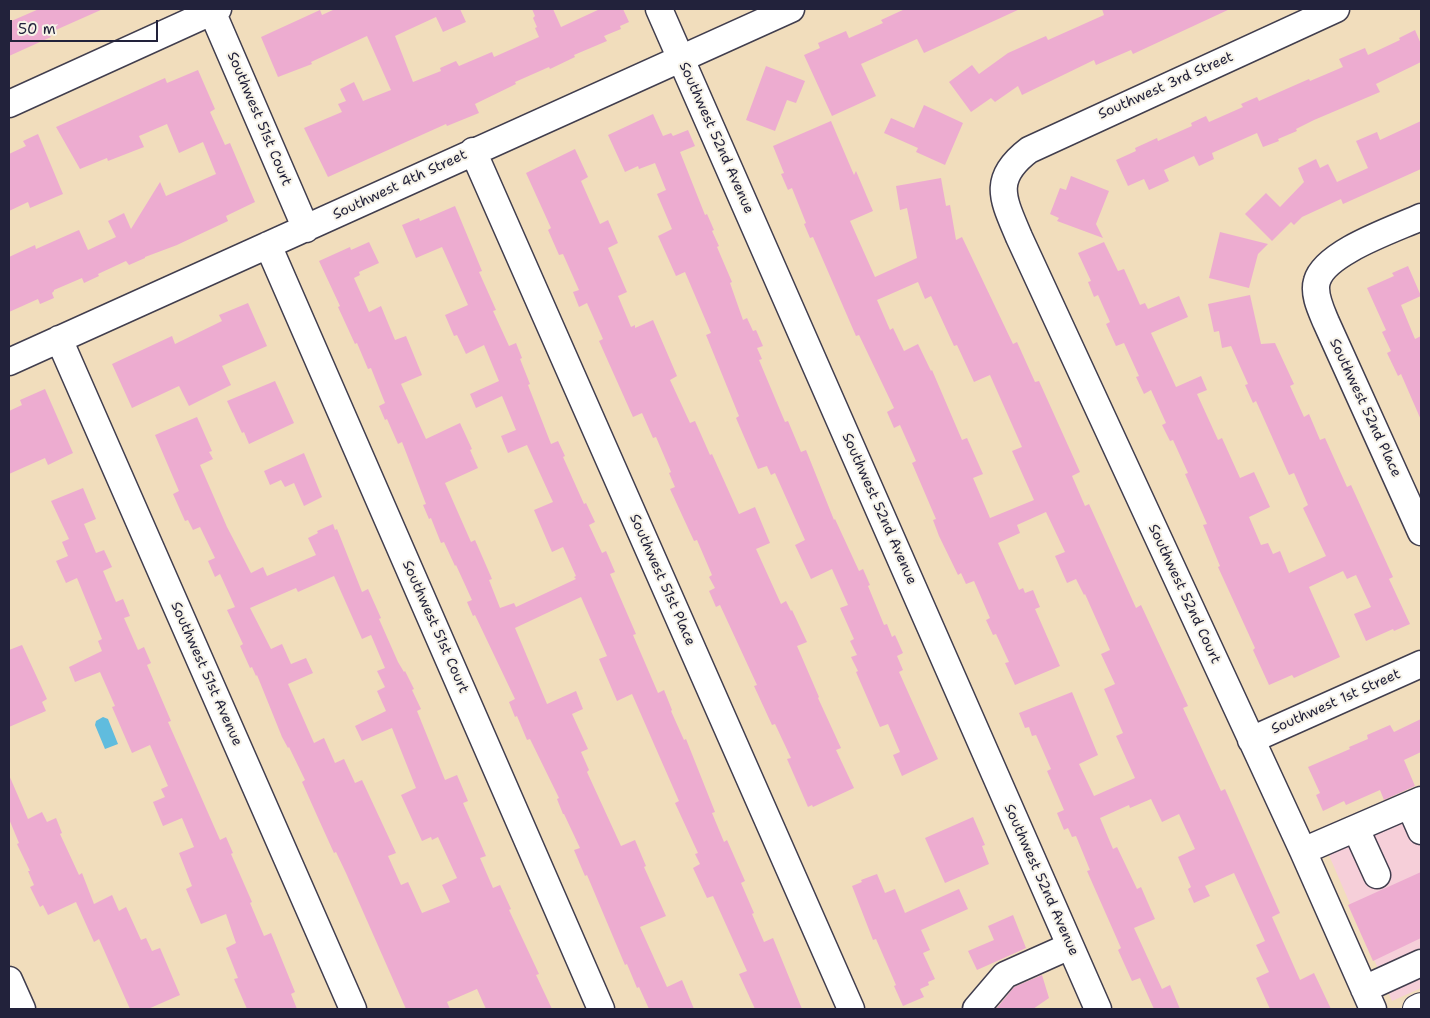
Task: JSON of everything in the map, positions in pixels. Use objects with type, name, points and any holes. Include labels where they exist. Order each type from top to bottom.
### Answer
[{"type":"main road","points":[[1417,1009],[1421,1008]]},
{"type":"street","name":"Southwest 52nd Avenue","points":[[659,9],[1098,1009]]},
{"type":"street","name":"Southwest 4th Street","points":[[9,362],[791,9]]},
{"type":"street","points":[[9,104],[214,10]]},
{"type":"street","name":"Southwest 51st Court","points":[[214,10],[306,229]]},
{"type":"street","name":"Southwest 3rd Street","points":[[1005,176],[1018,159],[1029,150],[1321,12]]},
{"type":"street","name":"Southwest 51st Place","points":[[473,151],[851,1009]]},
{"type":"street","name":"Southwest 52nd Court","points":[[1005,176],[1004,195],[1019,237],[1304,851],[1368,999]]},
{"type":"street","name":"Southwest 52nd Place","points":[[1421,218],[1338,255],[1320,272],[1316,282],[1318,302],[1326,322],[1421,532]]},
{"type":"street","name":"Southwest 51st Court","points":[[268,246],[601,1009]]},
{"type":"street","name":"Southwest 51st Avenue","points":[[59,339],[353,1009]]},
{"type":"street","name":"Southwest 1st Street","points":[[1251,740],[1421,664]]},
{"type":"street","points":[[1304,851],[1416,803],[1421,831]]},
{"type":"street","points":[[1356,829],[1377,875]]},
{"type":"street","points":[[976,1009],[1005,975],[1070,946]]},
{"type":"street","points":[[1368,999],[1421,963]]},
{"type":"street","points":[[9,980],[22,1009]]},
{"type":"shaded area","points":[[1421,811],[1421,988],[1392,1001],[1328,853]]},
{"type":"water","points":[[103,717],[108,719],[118,744],[105,749],[95,725],[96,721]]},
{"type":"building","points":[[39,9],[103,9],[49,33],[51,37],[9,56],[9,22]]},
{"type":"building","points":[[335,9],[460,9],[466,22],[443,32],[436,17],[395,36],[413,82],[441,71],[440,68],[456,61],[459,66],[492,52],[494,57],[539,37],[535,28],[537,27],[532,9],[553,9],[561,27],[600,9],[623,9],[629,22],[620,26],[621,29],[604,36],[607,41],[574,55],[575,57],[550,69],[549,67],[515,82],[516,84],[475,104],[479,113],[447,126],[446,124],[328,177],[304,128],[342,112],[338,104],[346,101],[340,89],[354,82],[363,101],[391,90],[367,36],[311,62],[312,64],[278,77],[261,37],[320,10],[322,15]]},
{"type":"building","points":[[905,9],[1020,9],[924,53],[917,39],[861,64],[876,96],[832,116],[804,55],[820,48],[818,43],[846,31],[849,38],[883,23],[881,20]]},
{"type":"building","points":[[1102,9],[1230,9],[1133,54],[1131,50],[1096,65],[1094,60],[1022,95],[1018,86],[995,102],[991,98],[971,112],[949,82],[972,65],[979,74],[1008,53],[1046,36],[1048,40],[1104,15]]},
{"type":"building","points":[[1415,30],[1421,44],[1421,62],[1376,84],[1380,92],[1314,120],[1296,129],[1297,131],[1278,139],[1279,141],[1263,147],[1257,133],[1212,153],[1214,159],[1199,166],[1194,156],[1164,170],[1169,181],[1149,190],[1144,179],[1128,186],[1116,160],[1136,151],[1135,148],[1157,138],[1158,141],[1192,126],[1191,123],[1206,116],[1209,122],[1243,107],[1241,104],[1257,97],[1259,101],[1309,79],[1310,81],[1343,67],[1339,59],[1365,48],[1368,55],[1400,40],[1399,38]]},
{"type":"building","points":[[766,66],[805,81],[796,103],[787,100],[775,131],[746,120]]},
{"type":"building","points":[[198,70],[215,109],[210,112],[225,145],[230,143],[255,202],[226,216],[228,221],[177,245],[129,265],[126,261],[84,283],[82,278],[54,290],[52,293],[54,298],[40,304],[38,299],[9,312],[9,257],[35,245],[36,249],[79,230],[88,250],[116,237],[108,221],[124,213],[131,229],[160,182],[166,196],[216,174],[203,142],[179,153],[167,124],[139,136],[144,147],[108,161],[107,158],[80,169],[56,127],[165,78],[167,83]]},
{"type":"building","points":[[924,105],[963,123],[945,165],[916,152],[918,148],[884,133],[891,118],[914,128]]},
{"type":"building","points":[[653,114],[663,136],[671,133],[673,136],[688,130],[695,146],[680,152],[705,215],[707,214],[714,230],[712,231],[719,246],[717,247],[732,282],[730,283],[743,320],[747,318],[753,331],[756,330],[763,346],[757,348],[762,359],[759,360],[785,422],[788,421],[801,452],[806,450],[834,520],[859,571],[863,569],[884,625],[887,624],[892,637],[895,635],[903,653],[897,656],[903,670],[899,672],[938,759],[902,776],[893,755],[900,752],[888,724],[880,727],[856,672],[858,671],[851,657],[857,655],[850,641],[854,639],[840,608],[848,605],[832,569],[811,579],[795,545],[805,540],[775,473],[771,475],[767,466],[758,469],[736,418],[739,416],[706,335],[711,333],[685,272],[676,276],[658,236],[672,229],[657,194],[666,190],[655,163],[639,169],[638,166],[625,172],[608,135]]},
{"type":"building","points":[[831,121],[854,175],[856,171],[873,211],[850,221],[875,277],[917,258],[907,208],[900,210],[896,186],[941,178],[946,206],[950,205],[956,240],[962,237],[1013,344],[1017,342],[1035,382],[1039,381],[1080,472],[1072,476],[1085,506],[1089,504],[1136,608],[1141,605],[1188,706],[1183,708],[1221,791],[1225,789],[1280,913],[1272,917],[1300,980],[1314,973],[1331,1009],[1270,1009],[1256,978],[1269,972],[1256,945],[1265,941],[1234,873],[1205,886],[1210,896],[1194,903],[1188,889],[1191,887],[1178,857],[1195,849],[1179,814],[1162,822],[1151,799],[1130,808],[1129,805],[1100,818],[1113,849],[1117,847],[1137,889],[1141,887],[1155,919],[1134,928],[1162,989],[1170,985],[1180,1009],[1154,1009],[1140,978],[1132,981],[1118,950],[1121,948],[1087,871],[1090,870],[1076,836],[1072,837],[1068,828],[1064,830],[1057,813],[1064,810],[1047,771],[1051,769],[1036,735],[1032,736],[1029,727],[1025,728],[1019,713],[1072,692],[1098,755],[1079,764],[1094,796],[1135,778],[1116,736],[1123,733],[1104,689],[1115,684],[1101,654],[1110,650],[1085,594],[1076,579],[1067,583],[1055,556],[1065,552],[1046,512],[1017,525],[1020,533],[998,543],[1019,590],[1023,588],[1025,593],[1033,590],[1040,607],[1035,609],[1060,666],[1015,685],[1005,663],[1009,662],[996,634],[993,635],[986,620],[990,618],[974,581],[966,584],[961,573],[958,575],[939,536],[933,520],[936,519],[912,463],[916,461],[900,425],[894,428],[887,412],[894,408],[859,335],[856,336],[813,237],[810,238],[792,188],[788,190],[781,174],[784,173],[773,146]],"holes":[[[918,282],[925,299],[931,296],[954,346],[957,345],[974,382],[990,375],[1022,447],[1012,451],[1034,500],[990,518],[973,478],[983,474],[967,438],[962,440],[932,370],[918,344],[904,351],[893,328],[890,330],[877,300]]]},
{"type":"building","points":[[1421,121],[1421,169],[1343,204],[1341,199],[1302,217],[1294,225],[1291,222],[1272,241],[1245,214],[1266,193],[1280,207],[1304,182],[1298,168],[1316,159],[1320,168],[1328,164],[1337,182],[1368,168],[1356,141],[1377,132],[1380,140]]},
{"type":"building","points":[[38,134],[63,194],[30,208],[28,202],[9,211],[9,154],[26,146],[23,141]]},
{"type":"building","points":[[575,149],[588,177],[581,181],[600,224],[608,220],[618,243],[608,248],[627,292],[618,296],[631,327],[635,325],[635,328],[653,320],[677,376],[670,380],[690,423],[695,421],[710,455],[712,454],[739,514],[755,507],[770,543],[756,549],[781,604],[786,601],[807,642],[797,646],[841,748],[836,750],[854,788],[813,807],[812,805],[808,807],[787,759],[791,758],[775,724],[772,725],[754,686],[757,685],[720,605],[716,607],[709,591],[715,588],[709,577],[712,575],[697,540],[694,541],[670,489],[675,487],[669,473],[671,472],[656,437],[653,438],[642,413],[633,417],[599,341],[603,339],[587,303],[579,307],[573,292],[579,290],[563,254],[559,255],[548,230],[551,228],[526,173]]},
{"type":"building","points":[[1071,176],[1109,191],[1096,224],[1103,238],[1057,221],[1059,218],[1050,214],[1060,188],[1066,190]]},
{"type":"building","points":[[455,206],[482,271],[479,272],[496,310],[493,311],[509,346],[516,343],[530,384],[528,385],[551,444],[558,441],[584,504],[586,503],[595,522],[589,525],[602,553],[606,551],[615,572],[610,574],[636,634],[633,635],[658,693],[664,690],[684,740],[686,739],[715,812],[712,813],[724,842],[727,840],[745,881],[741,883],[764,942],[773,938],[802,1009],[755,1009],[739,974],[747,971],[713,896],[707,898],[693,868],[700,864],[695,854],[698,853],[675,803],[679,801],[632,694],[617,701],[599,659],[607,656],[581,597],[515,628],[547,704],[576,691],[583,709],[572,714],[588,749],[581,752],[589,770],[587,772],[621,846],[635,840],[646,866],[644,867],[666,916],[640,927],[667,987],[682,980],[694,1009],[649,1009],[639,987],[637,988],[627,964],[625,965],[587,875],[585,876],[574,850],[580,848],[563,814],[557,799],[559,798],[530,739],[527,740],[517,716],[515,717],[509,702],[515,699],[475,615],[473,616],[467,602],[472,600],[456,565],[444,542],[441,543],[431,518],[429,519],[423,505],[426,504],[402,442],[398,444],[387,419],[385,420],[379,406],[385,403],[371,368],[368,369],[357,343],[355,344],[319,261],[350,247],[351,250],[369,242],[379,263],[359,272],[360,275],[354,278],[369,312],[381,306],[395,340],[406,336],[422,375],[401,384],[426,439],[460,423],[472,449],[470,450],[478,468],[445,483],[471,542],[475,540],[492,579],[489,580],[500,608],[514,603],[516,607],[576,579],[563,547],[552,552],[534,510],[553,502],[527,445],[508,453],[501,436],[516,430],[502,396],[476,408],[470,394],[499,381],[484,345],[466,354],[457,335],[454,336],[445,315],[468,305],[442,247],[416,258],[402,225],[419,218],[420,221]]},
{"type":"building","points":[[1220,232],[1268,244],[1258,254],[1249,288],[1209,278]]},
{"type":"building","points":[[1104,242],[1118,271],[1124,269],[1140,305],[1145,303],[1148,309],[1179,296],[1188,317],[1151,333],[1176,387],[1201,376],[1207,390],[1197,394],[1218,440],[1222,438],[1240,478],[1254,472],[1270,507],[1249,517],[1261,545],[1268,543],[1273,554],[1280,551],[1289,573],[1326,556],[1303,508],[1308,505],[1294,473],[1289,475],[1256,401],[1253,403],[1245,385],[1248,384],[1231,346],[1222,348],[1219,331],[1214,332],[1208,304],[1250,295],[1261,344],[1275,343],[1294,384],[1290,386],[1304,417],[1309,414],[1320,440],[1325,438],[1347,487],[1351,485],[1393,577],[1389,579],[1410,624],[1366,641],[1354,614],[1371,607],[1356,575],[1347,579],[1343,571],[1309,587],[1340,657],[1294,678],[1292,675],[1269,685],[1253,650],[1255,648],[1218,567],[1220,566],[1203,525],[1207,524],[1185,474],[1188,473],[1173,440],[1170,441],[1162,425],[1166,423],[1151,390],[1144,394],[1136,377],[1139,376],[1124,343],[1116,346],[1106,324],[1110,322],[1098,295],[1094,297],[1088,282],[1091,281],[1078,253]]},
{"type":"building","points":[[1408,266],[1421,296],[1401,305],[1415,339],[1421,336],[1421,420],[1401,374],[1398,376],[1387,353],[1391,351],[1382,332],[1386,330],[1367,288],[1394,276],[1392,273]]},
{"type":"building","points":[[248,303],[267,346],[222,366],[231,385],[189,406],[179,386],[132,408],[112,364],[172,336],[175,344],[222,321],[219,315]]},
{"type":"building","points":[[275,381],[294,423],[249,444],[227,401]]},
{"type":"building","points":[[45,389],[73,453],[48,465],[45,458],[9,474],[9,411],[22,405],[20,400]]},
{"type":"building","points":[[197,417],[212,451],[209,452],[213,459],[200,465],[227,527],[251,573],[263,567],[267,576],[316,555],[308,538],[318,533],[317,531],[333,524],[335,530],[337,529],[362,592],[368,589],[398,662],[414,689],[412,690],[421,709],[417,711],[445,780],[457,775],[468,801],[463,803],[486,856],[480,858],[493,888],[500,885],[511,909],[509,910],[539,974],[536,975],[552,1009],[486,1009],[477,989],[447,1002],[450,1009],[406,1009],[346,873],[336,852],[334,853],[302,782],[305,780],[282,737],[257,675],[252,667],[250,668],[240,646],[243,644],[227,610],[235,607],[220,574],[215,577],[208,561],[215,558],[200,527],[193,530],[188,520],[185,521],[173,494],[179,491],[155,435]],"holes":[[[334,576],[362,639],[371,635],[385,668],[377,671],[385,687],[377,691],[386,711],[355,726],[362,741],[392,728],[416,788],[401,795],[422,841],[431,837],[432,840],[438,837],[457,878],[442,885],[450,902],[422,913],[408,882],[401,885],[388,856],[396,853],[362,780],[355,783],[344,759],[335,763],[324,738],[314,743],[288,684],[313,673],[306,658],[291,664],[282,644],[271,649],[250,608],[296,588],[298,592]]]},
{"type":"building","points":[[304,453],[322,497],[304,506],[294,483],[285,487],[281,480],[270,485],[264,471]]},
{"type":"building","points":[[83,488],[96,519],[84,524],[96,553],[104,550],[112,567],[103,571],[116,602],[123,599],[130,616],[124,618],[138,650],[144,647],[151,663],[147,665],[171,721],[168,722],[220,840],[226,837],[264,936],[271,933],[295,992],[291,994],[297,1009],[247,1009],[234,979],[238,978],[226,948],[236,943],[226,914],[201,924],[186,889],[192,886],[179,853],[194,847],[182,818],[163,826],[153,802],[165,797],[161,789],[168,786],[150,745],[132,753],[112,707],[115,706],[100,672],[75,682],[69,667],[102,651],[98,641],[102,639],[77,578],[66,583],[56,561],[68,556],[62,542],[69,539],[51,501]]},
{"type":"building","points":[[22,645],[47,699],[42,702],[46,711],[9,727],[9,650]]},
{"type":"building","points":[[1421,719],[1421,752],[1404,760],[1415,786],[1384,800],[1380,790],[1346,805],[1344,801],[1323,811],[1316,795],[1320,793],[1308,767],[1350,749],[1349,747],[1368,739],[1367,735],[1390,725],[1394,732]]},
{"type":"building","points":[[9,775],[28,819],[42,812],[47,822],[56,818],[62,833],[60,834],[79,875],[82,873],[94,904],[112,895],[119,911],[126,907],[141,940],[146,938],[152,951],[160,948],[180,995],[148,1009],[130,1009],[99,939],[94,942],[76,902],[48,915],[43,905],[40,907],[30,887],[34,885],[28,871],[30,871],[17,844],[19,843],[9,819]]},
{"type":"building","points":[[973,817],[985,845],[982,846],[989,864],[945,883],[925,838]]},
{"type":"building","points":[[1421,872],[1421,938],[1373,961],[1348,905]]},
{"type":"building","points":[[877,874],[885,893],[895,889],[905,913],[959,889],[968,909],[921,930],[930,950],[923,953],[935,979],[928,982],[929,985],[920,989],[924,997],[903,1006],[876,939],[873,940],[852,886],[862,882],[861,880]]},
{"type":"building","points":[[1013,915],[1026,948],[977,970],[968,951],[994,940],[988,926]]},
{"type":"building","points":[[1042,975],[1049,998],[1033,1009],[996,1009],[1014,987]]}]
